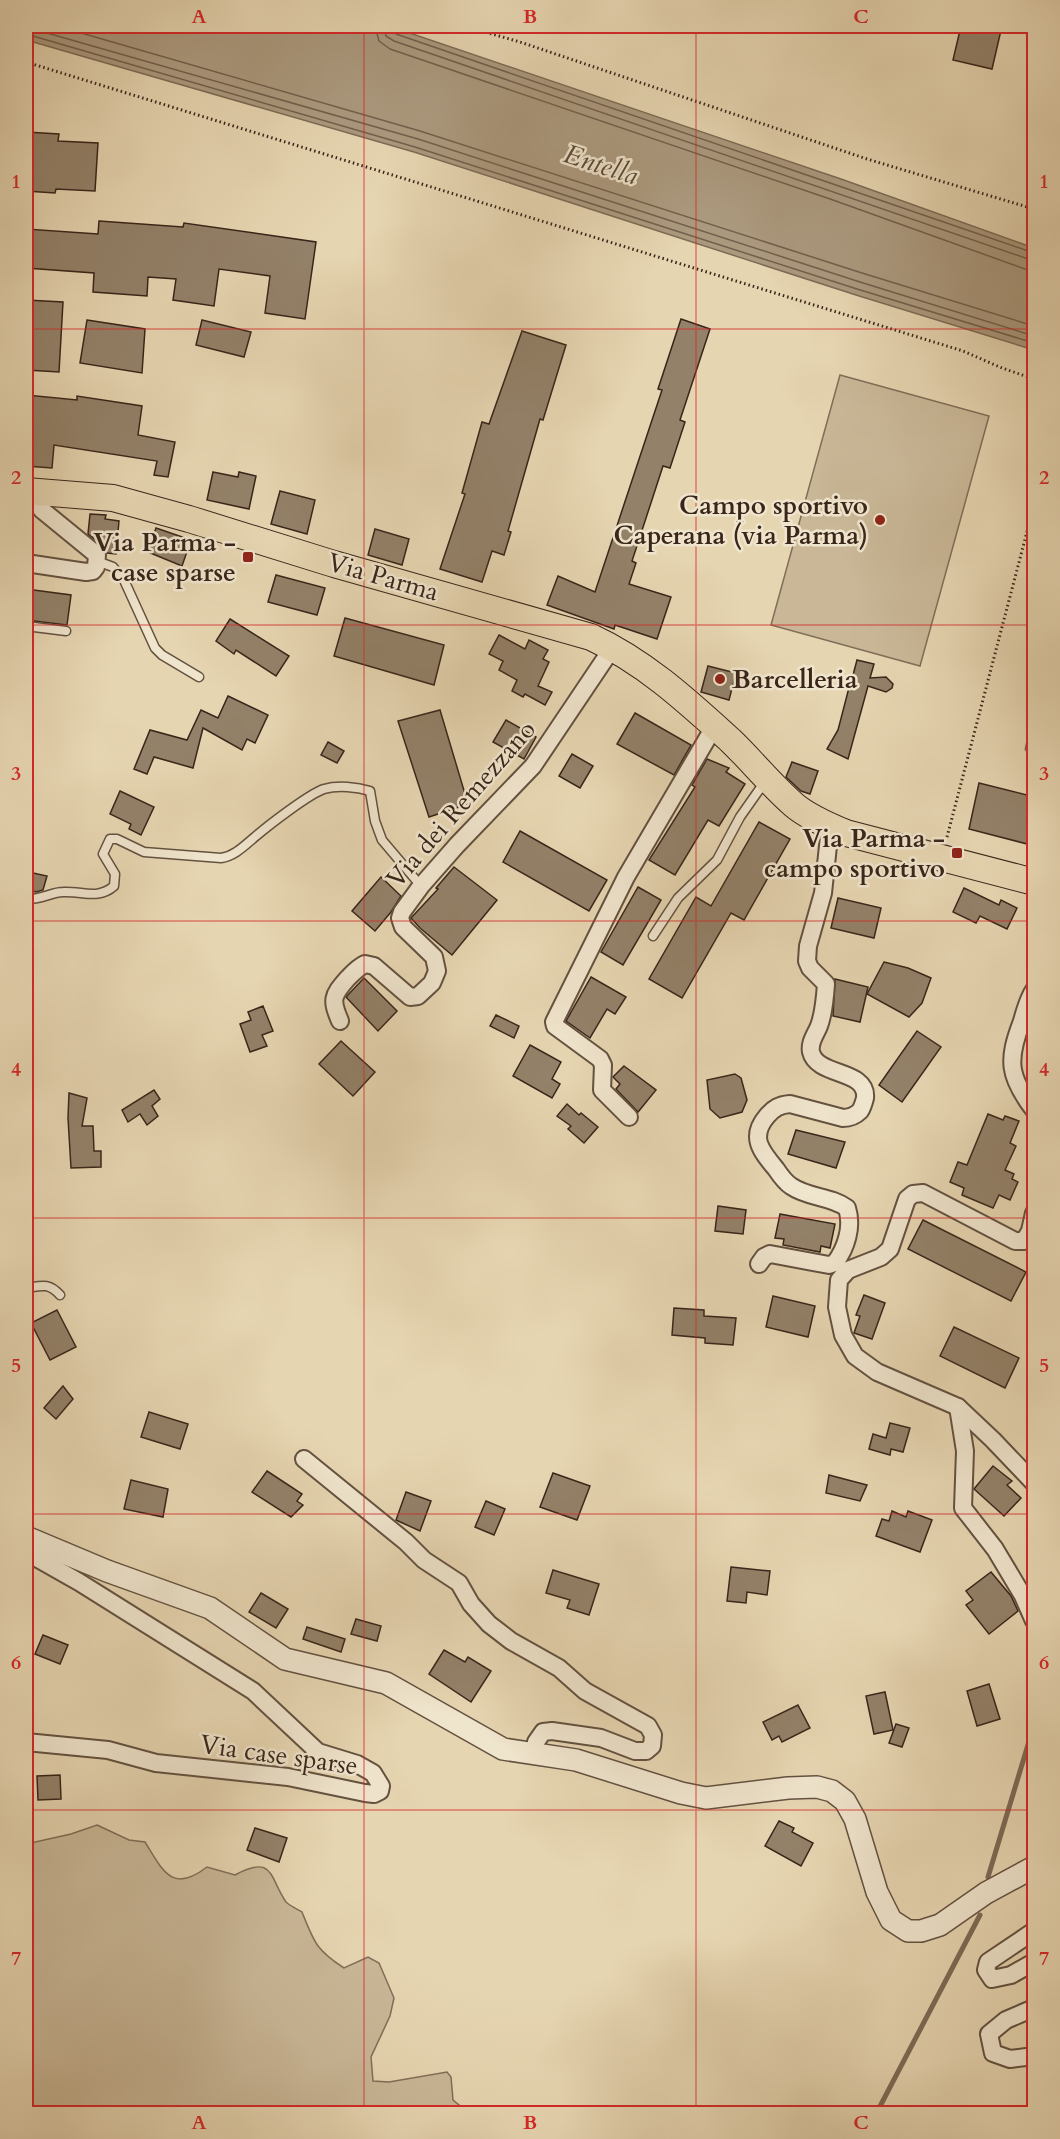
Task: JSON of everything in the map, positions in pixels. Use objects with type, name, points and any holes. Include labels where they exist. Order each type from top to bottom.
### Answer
[{"type":"main road","name":"Via Parma","points":[[26,491],[113,498],[591,637],[613,647],[664,681],[795,806],[831,827],[846,833],[1035,882]]},
{"type":"street","points":[[26,491],[49,516],[87,546],[96,555],[97,561],[93,571],[86,572],[26,563]]},
{"type":"street","name":"Via dei Remezzano","points":[[340,1021],[334,1007],[334,995],[358,967],[365,964],[374,966],[410,998],[418,996],[432,983],[436,971],[434,957],[403,927],[400,918],[402,912],[421,886],[465,836],[533,766],[613,647]]},
{"type":"street","points":[[629,1117],[602,1090],[603,1065],[600,1059],[555,1026],[554,1022],[626,878],[714,727]]},
{"type":"street","points":[[759,1264],[764,1257],[770,1254],[829,1264],[835,1263],[843,1252],[848,1232],[847,1208],[841,1203],[802,1192],[789,1185],[762,1153],[758,1141],[759,1126],[774,1108],[782,1104],[851,1118],[861,1110],[865,1099],[864,1090],[856,1080],[826,1068],[815,1060],[811,1051],[812,1039],[821,1019],[826,984],[810,968],[807,961],[808,946],[823,893],[831,827]]},
{"type":"street","points":[[1035,990],[1029,1000],[1016,1038],[1012,1052],[1012,1069],[1017,1086],[1035,1110]]},
{"type":"street","points":[[1035,1213],[1030,1231],[1024,1241],[1016,1241],[923,1193],[913,1194],[907,1199],[890,1249],[880,1257],[848,1270],[839,1280],[837,1307],[843,1335],[855,1356],[877,1372],[958,1407],[1035,1483]]},
{"type":"street","points":[[958,1407],[965,1450],[963,1508],[995,1549],[1035,1621]]},
{"type":"street","points":[[304,1459],[406,1542],[424,1560],[459,1582],[471,1604],[489,1624],[511,1641],[559,1668],[585,1691],[648,1726],[653,1735],[652,1746],[646,1750],[634,1750],[601,1738],[552,1731],[543,1732],[536,1742],[534,1754]]},
{"type":"street","points":[[26,1537],[107,1571],[210,1608],[285,1659],[386,1683],[503,1749],[576,1760],[681,1793],[706,1798],[788,1788],[817,1787],[832,1791],[845,1801],[855,1819],[877,1892],[891,1920],[908,1931],[921,1931],[940,1925],[986,1893],[1035,1867]]},
{"type":"street","name":"Via case sparse","points":[[26,1552],[79,1582],[253,1691],[318,1752],[365,1768],[373,1773],[381,1786],[380,1791],[374,1794],[365,1793],[288,1777],[156,1763],[108,1750],[26,1742]]},
{"type":"street","points":[[1035,1931],[988,1962],[986,1970],[992,1979],[1011,1975],[1035,1962]]},
{"type":"street","points":[[1035,2008],[1006,2020],[989,2034],[993,2053],[1010,2059],[1035,2056]]},
{"type":"lane","points":[[97,561],[113,567],[124,580],[155,648],[179,666],[199,677]]},
{"type":"lane","points":[[26,626],[66,631]]},
{"type":"lane","points":[[653,936],[678,898],[717,860],[740,817],[768,778]]},
{"type":"lane","points":[[26,899],[47,897],[61,892],[96,895],[107,892],[114,886],[115,874],[103,854],[110,839],[117,839],[144,852],[230,857],[264,829],[323,789],[336,787],[370,791],[375,821],[382,840],[421,886]]},
{"type":"lane","points":[[26,1288],[47,1285],[60,1295]]},
{"type":"path","points":[[464,26],[520,42],[867,159],[1035,209]]},
{"type":"path","points":[[26,62],[963,351],[1035,379]]},
{"type":"path","points":[[942,858],[1035,505]]},
{"type":"shaded area","name":"Campo sportivo Caperana (via Parma)","points":[[840,375],[989,416],[920,666],[771,625]]},
{"type":"shaded area","points":[[97,1825],[129,1840],[145,1842],[163,1870],[177,1879],[195,1875],[207,1867],[235,1875],[257,1867],[269,1871],[286,1902],[302,1912],[313,1938],[327,1956],[344,1968],[368,1957],[379,1963],[394,1998],[390,2016],[371,2057],[373,2081],[389,2082],[447,2072],[451,2077],[453,2100],[469,2113],[26,2113],[26,1844],[71,1834]]},
{"type":"water","name":"Entella","points":[[26,26],[389,26],[841,179],[1034,248],[1034,350],[414,152],[26,40]]},
{"type":"building","points":[[961,26],[1002,26],[992,69],[953,60]]},
{"type":"building","points":[[26,132],[59,134],[58,141],[98,143],[95,191],[56,189],[55,193],[26,191]]},
{"type":"building","points":[[99,221],[183,227],[184,223],[316,242],[305,319],[265,313],[270,276],[219,269],[214,306],[173,300],[176,279],[148,277],[147,296],[93,292],[94,273],[26,268],[26,229],[98,234]]},
{"type":"building","points":[[26,300],[63,302],[59,372],[26,370]]},
{"type":"building","points":[[681,319],[710,329],[680,420],[685,422],[670,468],[663,466],[632,561],[636,563],[629,584],[671,597],[657,639],[615,625],[614,629],[547,605],[558,576],[595,592],[662,390],[658,389]]},
{"type":"building","points":[[87,320],[145,329],[142,373],[80,363]]},
{"type":"building","points":[[202,320],[251,332],[244,357],[196,345]]},
{"type":"building","points":[[522,331],[566,345],[543,420],[540,419],[508,531],[511,532],[504,555],[492,551],[482,582],[440,569],[465,494],[462,493],[482,422],[489,424]]},
{"type":"building","points":[[26,395],[77,400],[77,396],[142,406],[138,435],[175,442],[168,477],[154,475],[157,461],[54,445],[52,468],[26,466]]},
{"type":"building","points":[[213,472],[238,477],[239,472],[256,476],[249,509],[207,500]]},
{"type":"building","points":[[280,491],[315,500],[307,534],[271,524]]},
{"type":"building","points":[[90,514],[106,515],[105,519],[119,521],[116,554],[107,553],[104,547],[88,534]]},
{"type":"building","points":[[156,528],[191,540],[182,566],[148,552]]},
{"type":"building","points":[[375,529],[409,539],[402,565],[368,555]]},
{"type":"building","points":[[276,575],[325,588],[317,615],[268,602]]},
{"type":"building","points":[[26,589],[71,595],[67,625],[26,620]]},
{"type":"building","points":[[345,618],[444,645],[434,685],[334,656]]},
{"type":"building","points":[[230,619],[289,656],[276,676],[236,650],[234,654],[216,641]]},
{"type":"building","points":[[499,635],[525,649],[529,640],[548,650],[543,659],[549,662],[538,686],[552,692],[545,705],[525,694],[523,697],[512,691],[517,680],[499,670],[503,661],[489,654]]},
{"type":"building","points":[[857,660],[874,664],[870,678],[886,677],[893,684],[892,688],[886,692],[868,686],[848,759],[827,749],[838,730],[851,680],[849,679],[852,679]]},
{"type":"building","points":[[708,666],[736,673],[729,700],[701,692]]},
{"type":"building","points":[[228,696],[268,715],[255,743],[247,739],[242,750],[203,728],[193,768],[154,757],[147,774],[134,769],[150,730],[187,740],[201,710],[218,718]]},
{"type":"building","points":[[440,710],[468,804],[429,817],[398,721]]},
{"type":"building","points":[[635,713],[691,745],[674,775],[617,744]]},
{"type":"building","points":[[506,720],[536,737],[524,759],[493,742]]},
{"type":"building","points":[[328,742],[344,751],[337,763],[321,755]]},
{"type":"building","points":[[572,754],[593,766],[580,788],[559,776]]},
{"type":"building","points":[[707,759],[729,768],[726,772],[745,784],[719,826],[708,820],[675,875],[649,860],[695,787],[692,785]]},
{"type":"building","points":[[792,762],[818,771],[810,794],[801,791],[786,777]]},
{"type":"building","points":[[979,783],[1035,797],[1035,846],[969,829]]},
{"type":"building","points":[[120,791],[154,807],[141,835],[129,829],[131,824],[110,814]]},
{"type":"building","points":[[759,822],[790,839],[744,920],[731,913],[682,998],[649,979],[696,897],[711,906]]},
{"type":"building","points":[[520,831],[607,880],[589,911],[503,862]]},
{"type":"building","points":[[454,867],[497,900],[452,955],[411,918],[438,889],[436,888]]},
{"type":"building","points":[[33,873],[47,876],[43,890],[36,892],[29,890]]},
{"type":"building","points":[[381,877],[401,896],[375,931],[352,911]]},
{"type":"building","points":[[638,887],[661,900],[623,965],[601,952]]},
{"type":"building","points":[[964,888],[999,905],[1001,900],[1017,908],[1007,929],[980,916],[976,923],[953,912]]},
{"type":"building","points":[[838,898],[881,908],[874,938],[831,928]]},
{"type":"building","points":[[884,962],[908,968],[931,978],[922,1003],[909,1017],[867,994]]},
{"type":"building","points":[[591,977],[626,997],[615,1014],[607,1009],[590,1038],[566,1021]]},
{"type":"building","points":[[364,978],[397,1011],[378,1031],[346,997]]},
{"type":"building","points":[[835,979],[868,987],[860,1022],[833,1016]]},
{"type":"building","points":[[263,1006],[273,1031],[262,1035],[267,1046],[250,1052],[240,1024],[251,1020],[248,1012]]},
{"type":"building","points":[[496,1015],[519,1026],[514,1038],[490,1026]]},
{"type":"building","points":[[917,1031],[941,1047],[902,1102],[879,1085]]},
{"type":"building","points":[[341,1041],[375,1072],[353,1096],[319,1064]]},
{"type":"building","points":[[530,1045],[561,1062],[552,1079],[560,1084],[552,1098],[513,1076]]},
{"type":"building","points":[[624,1066],[656,1090],[638,1112],[616,1089],[620,1084],[613,1077]]},
{"type":"building","points":[[735,1074],[741,1078],[747,1100],[742,1112],[720,1118],[710,1109],[707,1080]]},
{"type":"building","points":[[154,1090],[160,1099],[152,1106],[158,1116],[147,1125],[140,1114],[128,1122],[122,1110]]},
{"type":"building","points":[[69,1093],[87,1098],[82,1126],[93,1126],[94,1151],[101,1151],[101,1167],[71,1168]]},
{"type":"building","points":[[567,1104],[598,1127],[584,1143],[568,1129],[571,1126],[557,1116]]},
{"type":"building","points":[[988,1114],[1003,1120],[1005,1116],[1019,1121],[1010,1143],[1016,1146],[1005,1170],[1014,1174],[1012,1179],[1018,1182],[1010,1200],[999,1195],[993,1208],[962,1195],[964,1188],[950,1182],[958,1162],[967,1165]]},
{"type":"building","points":[[796,1130],[845,1142],[836,1168],[788,1154]]},
{"type":"building","points":[[718,1206],[746,1210],[743,1234],[715,1231]]},
{"type":"building","points":[[780,1214],[835,1224],[830,1248],[821,1246],[820,1252],[783,1245],[784,1239],[775,1238]]},
{"type":"building","points":[[923,1220],[1026,1272],[1011,1301],[908,1249]]},
{"type":"building","points":[[864,1295],[885,1303],[872,1339],[854,1333],[860,1316],[856,1315]]},
{"type":"building","points":[[773,1296],[815,1306],[808,1337],[766,1327]]},
{"type":"building","points":[[674,1308],[704,1310],[704,1316],[736,1318],[733,1345],[705,1343],[705,1338],[672,1335]]},
{"type":"building","points":[[57,1310],[76,1347],[50,1360],[31,1323]]},
{"type":"building","points":[[954,1327],[1019,1358],[1005,1388],[940,1356]]},
{"type":"building","points":[[63,1386],[73,1399],[56,1419],[44,1408]]},
{"type":"building","points":[[149,1412],[188,1424],[180,1449],[141,1437]]},
{"type":"building","points":[[890,1423],[910,1428],[903,1452],[891,1449],[890,1455],[869,1449],[873,1434],[886,1438]]},
{"type":"building","points":[[993,1466],[1012,1481],[1007,1485],[1021,1498],[1004,1516],[974,1489]]},
{"type":"building","points":[[267,1471],[302,1494],[297,1501],[303,1505],[291,1517],[252,1492]]},
{"type":"building","points":[[553,1473],[590,1486],[577,1520],[540,1507]]},
{"type":"building","points":[[829,1475],[867,1485],[860,1501],[826,1493]]},
{"type":"building","points":[[131,1480],[168,1489],[163,1517],[124,1509]]},
{"type":"building","points":[[406,1492],[431,1501],[420,1531],[396,1520]]},
{"type":"building","points":[[486,1501],[505,1509],[494,1535],[475,1527]]},
{"type":"building","points":[[892,1511],[906,1517],[908,1511],[932,1520],[920,1552],[876,1536],[882,1519],[889,1521]]},
{"type":"building","points":[[731,1567],[770,1571],[767,1595],[747,1592],[746,1603],[727,1601]]},
{"type":"building","points":[[553,1570],[599,1584],[589,1615],[567,1608],[570,1600],[546,1593]]},
{"type":"building","points":[[991,1572],[1011,1596],[1018,1611],[989,1634],[966,1605],[973,1600],[966,1591]]},
{"type":"building","points":[[261,1593],[288,1609],[276,1628],[249,1612]]},
{"type":"building","points":[[356,1619],[381,1626],[377,1641],[351,1634]]},
{"type":"building","points":[[307,1627],[345,1639],[341,1652],[303,1639]]},
{"type":"building","points":[[43,1635],[68,1645],[60,1664],[35,1654]]},
{"type":"building","points":[[444,1650],[465,1662],[468,1657],[491,1671],[471,1702],[429,1674]]},
{"type":"building","points":[[989,1684],[1000,1719],[977,1726],[967,1691]]},
{"type":"building","points":[[885,1692],[893,1730],[874,1734],[866,1696]]},
{"type":"building","points":[[798,1705],[810,1728],[782,1742],[779,1736],[772,1740],[763,1722]]},
{"type":"building","points":[[896,1724],[909,1728],[902,1747],[889,1743]]},
{"type":"building","points":[[60,1775],[61,1799],[38,1800],[37,1776]]},
{"type":"building","points":[[779,1821],[794,1828],[792,1832],[813,1843],[801,1866],[765,1846]]},
{"type":"building","points":[[255,1828],[287,1838],[279,1862],[247,1850]]},
{"type":"waterway","points":[[1034,718],[1027,749],[1034,751]]},
{"type":"waterway","points":[[988,1877],[1034,1725]]},
{"type":"waterway","points":[[876,2114],[980,1915]]},
{"type":"place","name":"Campo sportivo Caperana (via Parma)","points":[[880,520]]},
{"type":"place","name":"Via Parma - case sparse","points":[[248,557]]},
{"type":"place","name":"Barcelleria","points":[[720,679]]},
{"type":"place","name":"Via Parma - campo sportivo","points":[[957,853]]}]
